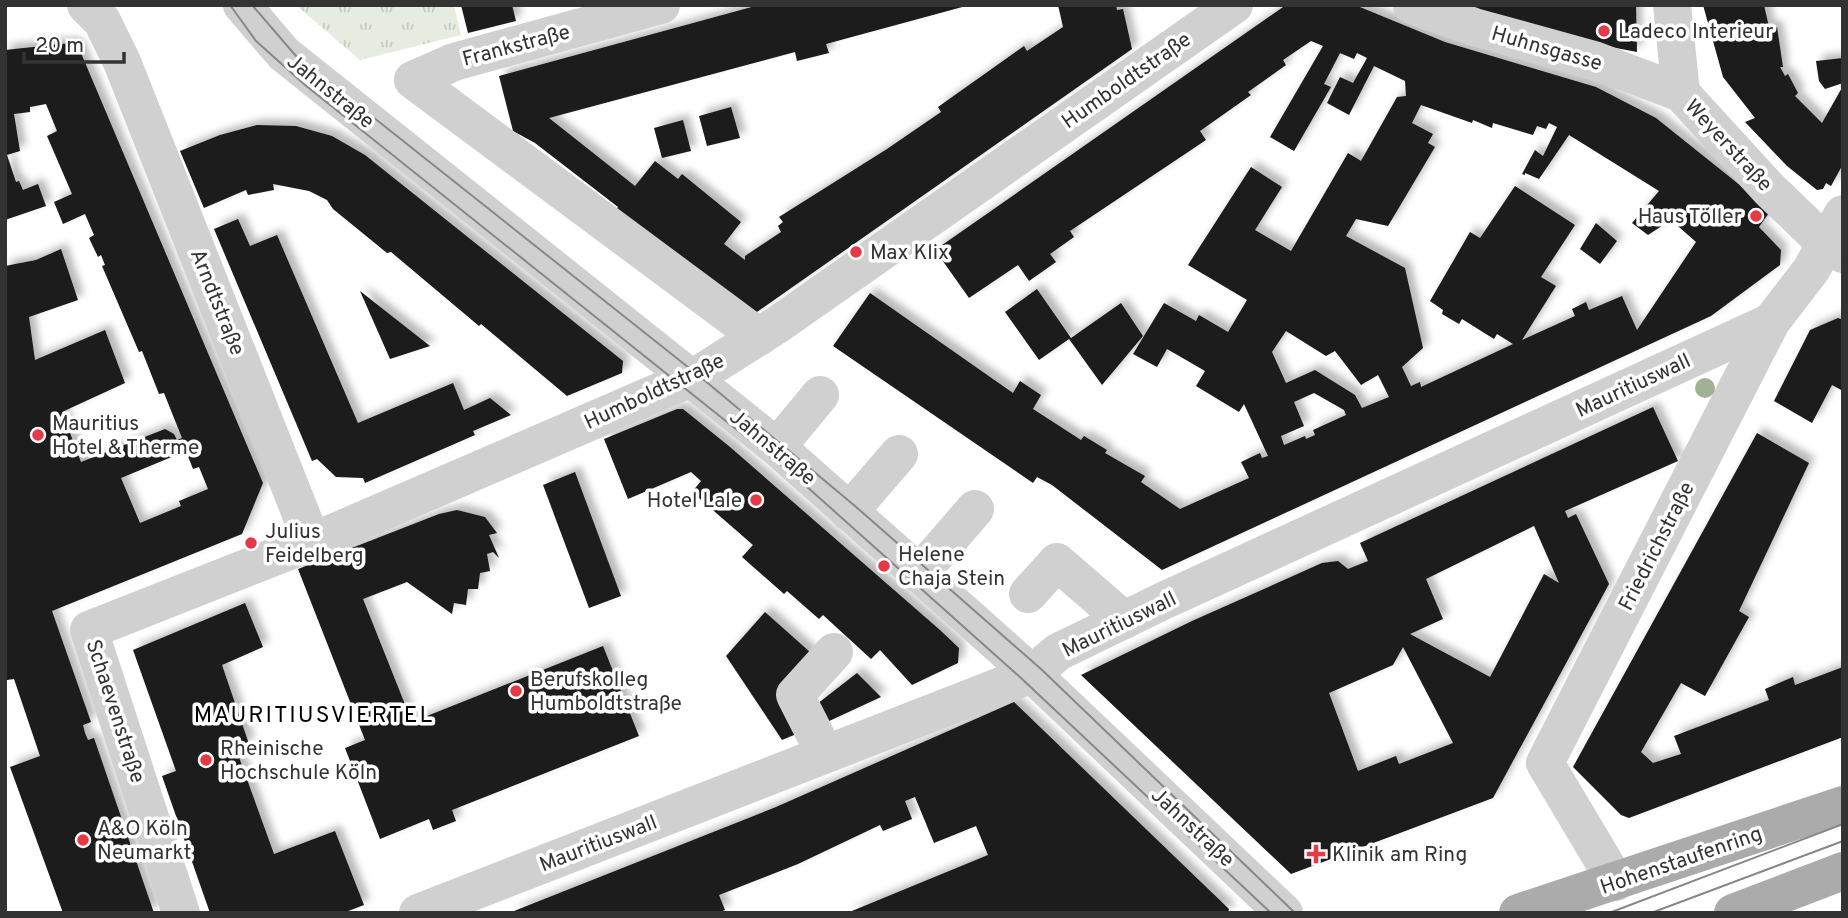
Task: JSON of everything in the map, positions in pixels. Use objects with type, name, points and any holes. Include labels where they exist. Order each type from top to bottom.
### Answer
[{"type":"main road","name":"Hohenstaufenring","points":[[1518,913],[1843,805]]},
{"type":"main road","points":[[1733,913],[1843,871]]},
{"type":"street","name":"Arndtstraße","points":[[86,5],[102,20],[122,62],[313,542]]},
{"type":"street","name":"Jahnstraße","points":[[242,5],[284,54],[777,447],[1032,674],[1284,913]]},
{"type":"street","name":"Frankstraße","points":[[661,5],[454,62],[413,80],[760,337]]},
{"type":"street","name":"Humboldtstraße","points":[[89,630],[313,542],[690,379],[760,337],[1234,5]]},
{"type":"street","name":"Huhnsgasse","points":[[1412,5],[1474,27],[1594,61],[1681,93]]},
{"type":"street","name":"Weyerstraße","points":[[1672,5],[1681,93],[1769,189],[1837,237]]},
{"type":"street","name":"Friedrichstraße","points":[[1616,882],[1545,763],[1771,322],[1837,237]]},
{"type":"street","name":"Mauritiuswall","points":[[418,913],[1032,674],[1058,652],[1124,620],[1771,322]]},
{"type":"street","points":[[777,447],[820,395]]},
{"type":"street","points":[[849,512],[899,454]]},
{"type":"street","points":[[919,574],[975,509]]},
{"type":"street","points":[[1028,594],[1057,562],[1124,620]]},
{"type":"street","name":"Schaevenstraße","points":[[89,630],[181,913]]},
{"type":"street","points":[[825,754],[795,695],[834,652]]},
{"type":"green space","points":[[296,5],[454,5],[461,35],[360,60]]},
{"type":"building","points":[[461,5],[512,5],[516,21],[468,33]]},
{"type":"building","points":[[759,5],[966,6],[826,44],[829,53],[797,61],[795,52],[549,118],[635,186],[655,161],[678,179],[682,174],[741,222],[724,244],[745,260],[745,256],[781,232],[778,226],[783,222],[779,217],[941,112],[938,107],[1024,46],[1027,51],[1063,27],[1058,5],[1116,5],[1117,10],[1123,9],[1132,49],[747,319],[616,210],[618,207],[535,143],[513,131],[499,76]]},
{"type":"building","points":[[1286,5],[1355,5],[1445,42],[1596,87],[1656,118],[1771,210],[1759,227],[1781,250],[1780,265],[1711,316],[1162,570],[1052,485],[1037,477],[1033,483],[833,346],[870,293],[1013,393],[1020,381],[1041,395],[1033,409],[1081,440],[1084,436],[1107,450],[1105,453],[1145,476],[1141,482],[1180,509],[1249,478],[1241,462],[1260,453],[1262,458],[1268,456],[1244,404],[1239,412],[1196,386],[1205,371],[1167,349],[1157,367],[1133,354],[1164,303],[1196,321],[1199,315],[1228,332],[1247,300],[1188,265],[1251,167],[1282,187],[1255,230],[1291,251],[1348,153],[1361,161],[1397,97],[1406,96],[1405,81],[1374,66],[1349,115],[1327,103],[1340,77],[1353,83],[1367,58],[1357,53],[1354,59],[1340,53],[1324,84],[1331,87],[1294,151],[1270,137],[1323,46],[1311,41],[1283,60],[1286,65],[1248,92],[1251,95],[1200,131],[1206,140],[1070,231],[1074,237],[1050,254],[1056,262],[1029,281],[1018,265],[969,298],[935,250]],"holes":[[[1421,105],[1472,123],[1473,120],[1492,128],[1493,123],[1533,135],[1537,126],[1546,129],[1549,123],[1557,127],[1543,156],[1535,150],[1522,174],[1539,179],[1569,135],[1659,191],[1632,223],[1648,235],[1671,220],[1696,242],[1637,330],[1622,296],[1589,310],[1586,302],[1572,309],[1575,316],[1522,340],[1556,286],[1541,277],[1575,225],[1515,186],[1480,238],[1470,232],[1430,301],[1443,310],[1442,314],[1459,324],[1462,319],[1494,339],[1497,334],[1513,344],[1421,387],[1420,382],[1411,386],[1402,367],[1423,348],[1405,268],[1346,236],[1356,219],[1388,226],[1435,147],[1428,143],[1433,134],[1412,123]],[[1286,331],[1326,356],[1335,351],[1361,385],[1378,375],[1389,397],[1362,408],[1355,395],[1315,370],[1286,383],[1272,352]],[[1314,393],[1344,410],[1346,415],[1313,430],[1315,435],[1306,439],[1305,436],[1284,445],[1281,436],[1304,426],[1294,402]]]},
{"type":"building","points":[[1467,5],[1636,5],[1637,52],[1569,39]]},
{"type":"building","points":[[1703,5],[1764,5],[1769,27],[1777,27],[1783,67],[1780,67],[1785,76],[1788,74],[1798,93],[1795,96],[1822,123],[1843,86],[1843,164],[1831,186],[1826,183],[1823,189],[1817,190],[1787,166],[1745,122],[1755,118],[1723,77]]},
{"type":"building","points":[[71,43],[78,46],[263,483],[242,534],[52,611],[91,722],[83,725],[85,733],[88,740],[94,738],[154,913],[63,913],[10,767],[40,756],[14,679],[7,680],[5,675],[5,266],[36,260],[61,249],[78,300],[29,317],[35,360],[105,330],[125,383],[62,412],[81,462],[165,429],[174,434],[177,440],[182,438],[164,393],[159,394],[142,351],[139,352],[102,266],[105,265],[101,255],[98,257],[89,238],[94,235],[85,214],[63,224],[54,202],[72,194],[47,136],[57,131],[46,104],[30,107],[30,112],[14,114],[20,151],[7,155],[16,182],[19,181],[23,190],[38,184],[46,206],[5,220],[5,50]],"holes":[[[186,451],[193,469],[199,467],[208,489],[179,501],[181,506],[140,523],[121,478]]]},
{"type":"building","points":[[1843,58],[1843,83],[1825,89],[1819,81],[1816,61]]},
{"type":"building","points":[[731,107],[740,138],[707,146],[699,116]]},
{"type":"building","points":[[683,120],[691,151],[662,158],[654,128]]},
{"type":"building","points":[[257,125],[296,126],[332,136],[365,155],[623,361],[622,373],[567,396],[391,252],[387,253],[333,209],[327,200],[309,191],[273,184],[274,190],[248,195],[246,190],[204,208],[180,151],[220,135]]},
{"type":"building","points":[[238,219],[250,246],[277,235],[358,423],[453,383],[464,410],[490,398],[511,415],[473,431],[475,435],[365,483],[363,478],[336,477],[317,459],[312,461],[214,229]]},
{"type":"building","points":[[1596,223],[1617,241],[1600,264],[1580,249]]},
{"type":"building","points":[[1037,289],[1071,338],[1121,303],[1143,336],[1102,385],[1069,339],[1039,360],[1005,312]]},
{"type":"building","points":[[360,291],[430,346],[390,359]]},
{"type":"building","points":[[1838,318],[1843,320],[1843,391],[1832,385],[1812,423],[1774,401],[1810,330]]},
{"type":"building","points":[[1653,407],[1678,461],[1565,511],[1568,518],[1576,514],[1609,584],[1493,798],[1291,874],[1081,675],[1192,621],[1322,563],[1338,561],[1348,569],[1368,561],[1360,543]],"holes":[[[1534,526],[1559,583],[1544,574],[1490,677],[1410,634],[1443,619],[1426,579]],[[1403,647],[1453,743],[1399,764],[1396,756],[1358,771],[1329,693],[1393,665]]]},
{"type":"building","points":[[677,409],[683,409],[730,447],[940,630],[959,648],[958,663],[912,685],[880,650],[871,659],[823,615],[819,619],[787,591],[784,594],[742,557],[753,545],[692,492],[701,481],[691,472],[628,499],[604,439]]},
{"type":"building","points":[[1757,433],[1809,463],[1739,611],[1749,617],[1705,696],[1681,683],[1641,752],[1653,763],[1681,754],[1674,736],[1769,700],[1765,689],[1793,677],[1795,685],[1843,667],[1843,737],[1629,818],[1621,815],[1573,767]]},
{"type":"building","points":[[575,472],[621,596],[589,608],[543,485]]},
{"type":"building","points":[[457,510],[485,517],[497,533],[489,535],[499,558],[493,552],[487,554],[490,571],[480,573],[478,589],[468,589],[466,605],[454,603],[452,614],[407,582],[363,599],[412,722],[603,646],[639,736],[452,810],[456,821],[433,830],[429,819],[380,839],[345,748],[365,740],[298,569],[439,514]]},
{"type":"building","name":"Rheinische Hochschule Köln","points":[[245,603],[263,647],[222,665],[249,744],[236,749],[274,854],[335,831],[364,905],[343,913],[210,913],[162,776],[176,771],[133,650]]},
{"type":"building","points":[[765,612],[810,652],[806,730],[782,740],[726,656]]},
{"type":"building","points":[[857,673],[881,697],[827,722],[817,704]]},
{"type":"building","points":[[1014,702],[1229,909],[1228,913],[847,913],[988,855],[976,826],[934,843],[915,797],[905,801],[912,819],[883,831],[880,825],[798,864],[719,895],[725,910],[718,913],[509,913],[776,807]]},
{"type":"tram line","points":[[230,5],[256,41],[305,85],[796,477],[1021,678],[1271,913]]},
{"type":"tram line","points":[[252,5],[296,56],[698,375],[855,506],[1041,669],[1295,913]]},
{"type":"tram line","points":[[1609,913],[1843,824]]},
{"type":"tram line","points":[[1651,913],[1843,841]]},
{"type":"place","name":"Ladeco Interieur","points":[[1604,31]]},
{"type":"place","name":"Haus Töller","points":[[1756,216]]},
{"type":"place","name":"Max Klix","points":[[856,252]]},
{"type":"place","name":"Mauritius Hotel & Therme","points":[[38,435]]},
{"type":"place","name":"Hotel Lale","points":[[756,500]]},
{"type":"place","name":"Julius Feidelberg","points":[[251,543]]},
{"type":"place","name":"Helene Chaja Stein","points":[[884,566]]},
{"type":"place","name":"Berufskolleg Humboldtstraße","points":[[516,691]]},
{"type":"place","name":"Rheinische Hochschule Köln","points":[[206,760]]},
{"type":"place","name":"A&O Köln Neumarkt","points":[[83,840]]},
{"type":"place","name":"Klinik am Ring","points":[[1316,854]]},
{"type":"district","name":"MAURITIUSVIERTEL","points":[[314,714]]}]
